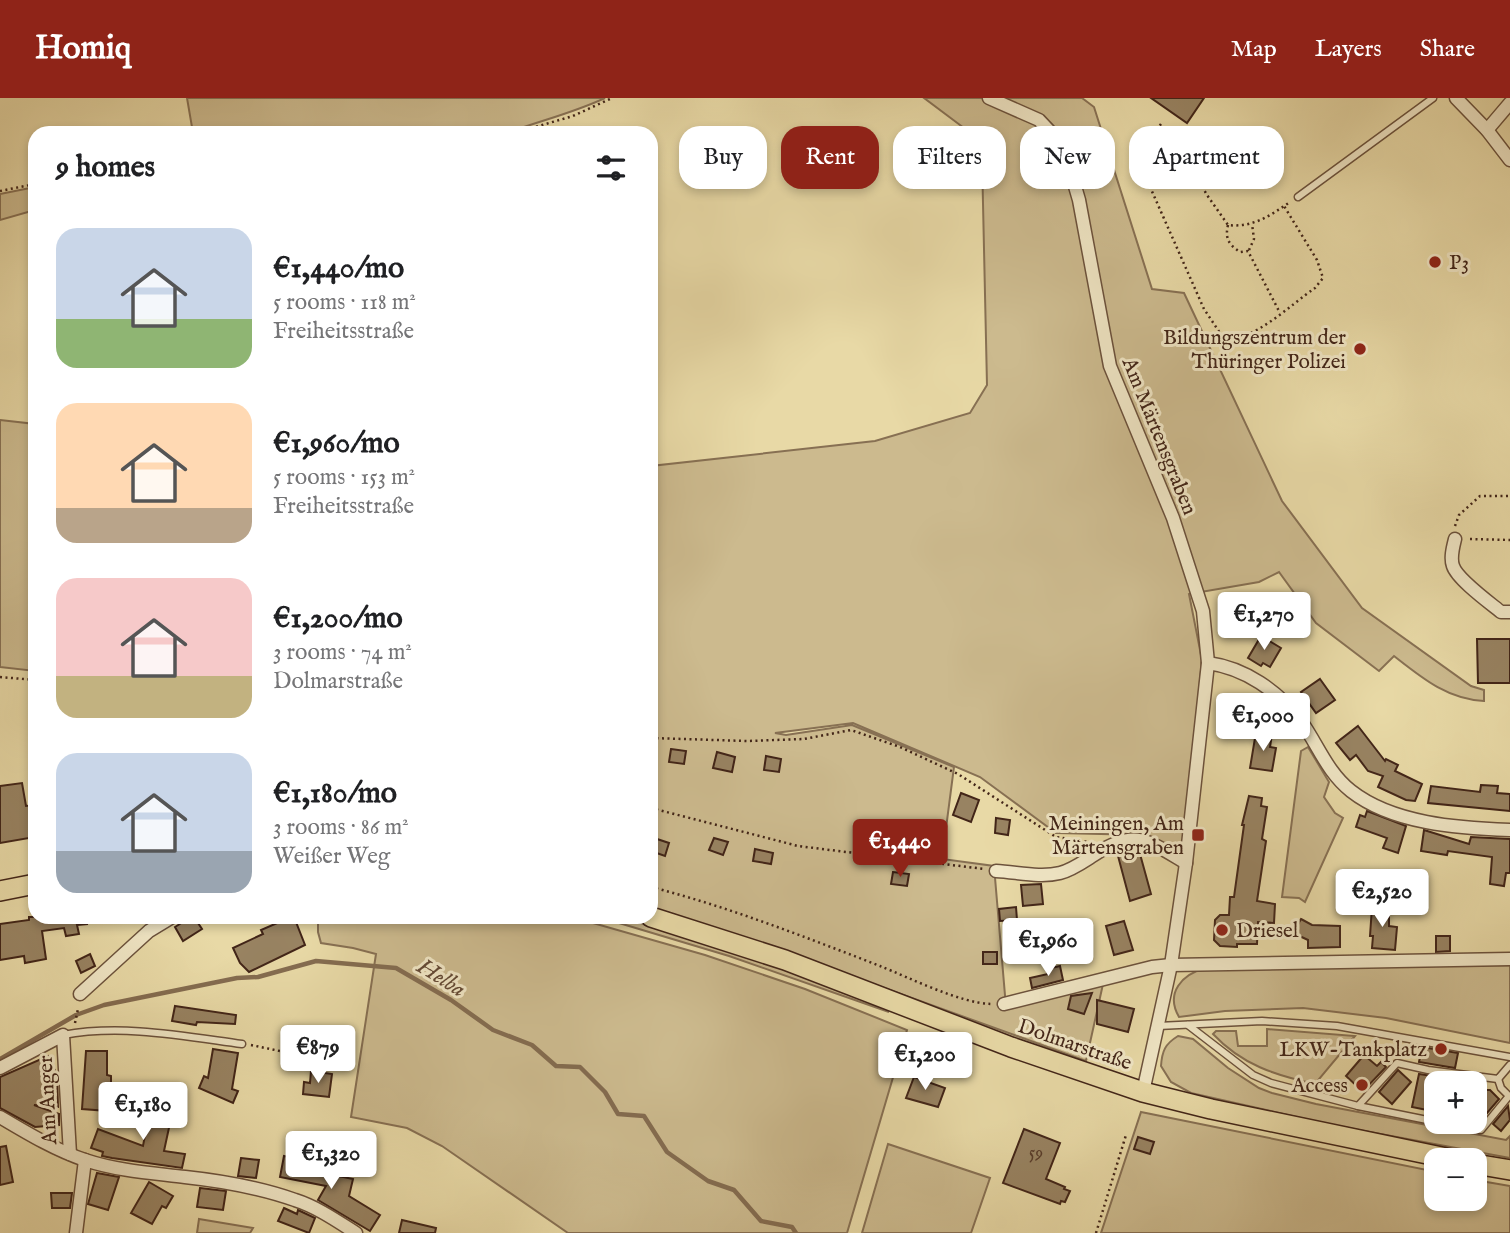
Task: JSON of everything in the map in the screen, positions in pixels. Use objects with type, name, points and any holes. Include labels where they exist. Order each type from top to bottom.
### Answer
[{"type":"main road","points":[[0,891],[28,885]]},
{"type":"main road","name":"Dolmarstraße","points":[[658,919],[785,960],[1012,1047],[1143,1092],[1211,1109],[1424,1153]]},
{"type":"main road","points":[[1487,1166],[1510,1170]]},
{"type":"street","name":"Am Märtensgraben","points":[[989,98],[1039,120],[1055,137],[1067,159],[1079,200],[1110,366],[1173,518],[1203,611],[1208,663],[1186,863],[1171,965]]},
{"type":"street","points":[[1456,98],[1487,130],[1510,160]]},
{"type":"street","points":[[1487,130],[1510,103]]},
{"type":"street","points":[[1455,539],[1452,550],[1453,567],[1474,590],[1501,612],[1510,612]]},
{"type":"street","points":[[1208,663],[1237,669],[1272,692],[1301,722],[1331,772],[1352,792],[1367,801],[1399,814],[1439,823],[1510,831]]},
{"type":"street","points":[[996,871],[1046,876],[1064,872],[1123,839],[1150,842],[1186,863]]},
{"type":"street","points":[[80,994],[149,931],[160,924]]},
{"type":"street","points":[[1004,1004],[1152,967],[1171,965],[1510,959]]},
{"type":"street","points":[[1143,1092],[1171,965]]},
{"type":"street","name":"Am Anger","points":[[0,1068],[63,1035],[70,1154],[36,1139],[0,1117]]},
{"type":"street","points":[[70,1154],[136,1172],[186,1177],[254,1189],[296,1200],[356,1233]]},
{"type":"street","points":[[76,1233],[85,1160]]},
{"type":"lane","points":[[1297,197],[1433,98]]},
{"type":"lane","points":[[1156,1026],[1262,1021],[1337,1026],[1510,1057]]},
{"type":"lane","points":[[1188,1026],[1252,1075],[1271,1083],[1358,1106],[1424,1119]]},
{"type":"lane","points":[[63,1035],[100,1031],[135,1032],[242,1044]]},
{"type":"lane","points":[[1358,1106],[1397,1063],[1497,1079]]},
{"type":"lane","points":[[1497,1079],[1510,1065]]},
{"type":"lane","points":[[1487,1123],[1509,1096],[1497,1079]]},
{"type":"path","points":[[539,126],[573,116],[612,98]]},
{"type":"path","points":[[1161,124],[1141,151],[1139,162],[1204,309],[1224,339],[1235,340],[1249,335],[1315,288],[1323,278],[1317,260],[1284,206]]},
{"type":"path","points":[[0,191],[28,185]]},
{"type":"path","points":[[1204,189],[1228,225],[1226,234],[1231,246],[1240,252],[1248,250],[1254,239],[1252,224]]},
{"type":"path","points":[[1228,225],[1252,224],[1297,197]]},
{"type":"path","points":[[1248,250],[1280,314]]},
{"type":"path","points":[[1510,496],[1480,496],[1459,515],[1455,526],[1455,539],[1510,540]]},
{"type":"path","points":[[0,677],[28,679]]},
{"type":"path","points":[[658,738],[747,741],[804,739],[851,730],[922,756],[958,774],[1056,837],[1110,845]]},
{"type":"path","points":[[658,810],[798,846],[996,871]]},
{"type":"path","name":"Dolmarstraße","points":[[658,889],[685,895],[962,997],[984,1004],[1004,1004]]},
{"type":"path","points":[[76,1019],[78,1009]]},
{"type":"path","points":[[242,1044],[299,1055]]},
{"type":"path","points":[[1097,1233],[1126,1135]]},
{"type":"shaded area","points":[[187,98],[605,98],[528,126],[192,126]]},
{"type":"shaded area","points":[[924,98],[1082,98],[1094,107],[1100,126],[1020,126],[1020,189],[1115,189],[1115,173],[1152,289],[1184,293],[1282,501],[1362,608],[1471,686],[1484,690],[1484,701],[1447,692],[1394,656],[1379,671],[1316,623],[1279,572],[1259,582],[1189,594],[1202,660],[1184,841],[1176,849],[1145,835],[1056,833],[980,777],[853,723],[775,733],[786,735],[852,725],[954,767],[942,859],[994,866],[1006,1007],[1103,984],[1086,1061],[771,947],[658,912],[658,465],[875,441],[970,413],[987,385],[983,189],[1006,189],[1006,126],[961,126]]},
{"type":"shaded area","points":[[28,188],[28,212],[0,220],[0,194]]},
{"type":"shaded area","points":[[0,420],[28,423],[28,670],[0,667]]},
{"type":"shaded area","points":[[1308,747],[1329,782],[1324,797],[1335,813],[1343,818],[1305,902],[1299,898],[1282,897],[1301,751]]},
{"type":"shaded area","points":[[318,924],[596,924],[705,955],[805,989],[907,1030],[847,1233],[568,1233],[442,1146],[407,1128],[351,1117],[376,954],[321,943]]},
{"type":"shaded area","points":[[622,924],[644,924],[757,959],[824,983],[889,1012],[729,956]]},
{"type":"shaded area","points":[[1510,965],[1510,1043],[1386,1018],[1303,1008],[1225,1011],[1179,1017],[1174,1000],[1183,980],[1206,968]]},
{"type":"shaded area","points":[[1267,1029],[1355,1036],[1315,1084],[1286,1077],[1247,1061],[1213,1034],[1216,1031],[1236,1031],[1238,1046],[1267,1046]]},
{"type":"shaded area","points":[[1178,1036],[1193,1039],[1228,1068],[1272,1093],[1424,1124],[1424,1134],[1474,1134],[1506,1140],[1510,1136],[1510,1158],[1487,1154],[1487,1148],[1456,1148],[1332,1125],[1191,1093],[1171,1082],[1161,1066],[1165,1048]]},
{"type":"shaded area","points":[[1141,1112],[1424,1169],[1424,1211],[1487,1211],[1487,1182],[1510,1186],[1510,1233],[1101,1233]]},
{"type":"shaded area","points":[[888,1144],[990,1178],[971,1233],[862,1233]]},
{"type":"shaded area","points":[[199,1219],[253,1228],[250,1233],[197,1233]]},
{"type":"building","points":[[1151,98],[1204,98],[1187,123]]},
{"type":"building","points":[[1261,636],[1281,648],[1270,667],[1263,663],[1261,666],[1248,658]]},
{"type":"building","points":[[1477,639],[1510,639],[1510,683],[1478,683]]},
{"type":"building","points":[[1320,679],[1335,700],[1316,713],[1301,692]]},
{"type":"building","points":[[1358,726],[1385,761],[1386,759],[1398,765],[1395,771],[1422,784],[1415,801],[1406,800],[1378,787],[1383,776],[1368,771],[1356,755],[1350,760],[1336,743]]},
{"type":"building","points":[[1256,732],[1272,734],[1270,747],[1276,748],[1272,771],[1250,768]]},
{"type":"building","points":[[671,749],[686,751],[684,764],[669,762]]},
{"type":"building","points":[[717,752],[735,757],[732,772],[713,768]]},
{"type":"building","points":[[766,756],[781,759],[779,772],[764,770]]},
{"type":"building","points":[[22,783],[28,806],[28,838],[0,843],[0,786]]},
{"type":"building","points":[[1481,785],[1498,786],[1497,793],[1510,794],[1510,811],[1428,803],[1431,786],[1480,792]]},
{"type":"building","points":[[961,793],[979,800],[971,822],[953,815]]},
{"type":"building","points":[[1249,796],[1262,798],[1261,806],[1267,807],[1262,839],[1266,841],[1257,901],[1275,904],[1274,923],[1258,922],[1257,944],[1220,946],[1214,940],[1215,920],[1220,915],[1229,915],[1230,897],[1234,897],[1242,825]]},
{"type":"building","points":[[1367,811],[1406,826],[1398,853],[1383,848],[1387,838],[1356,827],[1360,815],[1365,817]]},
{"type":"building","points":[[996,818],[1010,820],[1008,835],[995,833]]},
{"type":"building","points":[[1424,830],[1469,844],[1471,837],[1510,839],[1510,873],[1506,873],[1504,886],[1490,884],[1492,857],[1448,851],[1447,855],[1421,851]]},
{"type":"building","points":[[714,838],[728,842],[723,855],[709,850]]},
{"type":"building","points":[[658,839],[669,843],[665,856],[658,854]]},
{"type":"building","points":[[755,849],[773,853],[771,864],[753,861]]},
{"type":"building","points":[[1140,854],[1151,894],[1130,901],[1118,856]]},
{"type":"building","points":[[893,872],[909,874],[907,886],[891,884]]},
{"type":"building","points":[[1041,884],[1043,904],[1023,906],[1021,885]]},
{"type":"building","points":[[1389,906],[1389,926],[1397,927],[1395,950],[1372,948],[1372,907]]},
{"type":"building","points":[[1016,907],[1017,920],[1000,921],[999,909]]},
{"type":"building","points":[[1301,919],[1312,925],[1340,926],[1340,947],[1308,948],[1308,940],[1293,933]]},
{"type":"building","points":[[28,920],[28,924],[87,924],[77,925],[79,934],[66,936],[64,928],[42,931],[46,959],[25,963],[24,956],[0,960],[0,924]]},
{"type":"building","points":[[1124,921],[1133,950],[1114,955],[1106,926]]},
{"type":"building","points":[[180,924],[199,924],[202,929],[183,941],[175,927]]},
{"type":"building","points":[[275,924],[297,924],[305,945],[249,972],[240,963],[233,948],[263,934],[261,930]]},
{"type":"building","points":[[1436,936],[1450,936],[1450,951],[1436,952]]},
{"type":"building","points":[[983,952],[997,952],[997,964],[983,964]]},
{"type":"building","points":[[90,954],[95,966],[81,973],[76,961]]},
{"type":"building","points":[[1060,966],[1063,980],[1032,988],[1030,978],[1048,974],[1047,969]]},
{"type":"building","points":[[1092,993],[1084,1014],[1068,1009],[1071,996]]},
{"type":"building","points":[[1097,1000],[1134,1009],[1128,1032],[1097,1024]]},
{"type":"building","points":[[175,1006],[236,1015],[235,1024],[197,1022],[196,1025],[172,1021]]},
{"type":"building","points":[[1422,1047],[1458,1053],[1455,1068],[1419,1062]]},
{"type":"building","points":[[213,1049],[238,1053],[232,1089],[238,1091],[233,1103],[199,1088],[204,1076],[208,1078]]},
{"type":"building","points":[[86,1051],[107,1051],[107,1075],[111,1076],[111,1093],[151,1098],[147,1114],[82,1109]]},
{"type":"building","points":[[1364,1055],[1377,1066],[1381,1062],[1386,1067],[1366,1088],[1362,1085],[1359,1088],[1346,1076]]},
{"type":"building","points":[[48,1056],[57,1075],[58,1107],[34,1105],[59,1114],[59,1125],[35,1127],[0,1108],[0,1077]]},
{"type":"building","points":[[1398,1070],[1411,1082],[1392,1104],[1379,1092]]},
{"type":"building","points":[[311,1071],[332,1074],[329,1097],[303,1094],[304,1082],[310,1083]]},
{"type":"building","points":[[1419,1074],[1424,1075],[1424,1109],[1412,1107]]},
{"type":"building","points":[[914,1077],[945,1088],[938,1107],[906,1098]]},
{"type":"building","points":[[1487,1090],[1499,1099],[1487,1113]]},
{"type":"building","points":[[151,1104],[173,1109],[164,1151],[185,1154],[182,1168],[102,1156],[103,1152],[91,1148],[98,1129],[143,1146]]},
{"type":"building","points":[[1508,1106],[1510,1120],[1501,1131],[1493,1124]]},
{"type":"building","points":[[1024,1129],[1060,1143],[1046,1179],[1070,1191],[1065,1202],[1061,1201],[1060,1204],[1003,1183]]},
{"type":"building","points":[[1138,1137],[1154,1142],[1150,1154],[1134,1149]]},
{"type":"building","points":[[6,1146],[13,1182],[0,1185],[0,1147]]},
{"type":"building","points":[[284,1156],[316,1162],[314,1171],[353,1179],[349,1196],[380,1215],[370,1231],[318,1200],[326,1186],[280,1177]]},
{"type":"building","points":[[241,1158],[259,1160],[256,1178],[238,1176]]},
{"type":"building","points":[[97,1173],[119,1177],[108,1210],[88,1204]]},
{"type":"building","points":[[149,1182],[173,1196],[166,1208],[162,1206],[152,1224],[131,1213]]},
{"type":"building","points":[[200,1188],[226,1191],[223,1210],[197,1207]]},
{"type":"building","points":[[51,1193],[72,1193],[70,1208],[52,1208]]},
{"type":"building","points":[[284,1208],[297,1214],[298,1210],[315,1218],[309,1233],[278,1221]]},
{"type":"building","points":[[402,1220],[436,1228],[435,1233],[399,1233]]},
{"type":"waterway","name":"Helba","points":[[0,1059],[76,1015],[104,1005],[237,978],[258,977],[316,961],[396,968],[451,1000],[493,1030],[532,1045],[556,1066],[580,1067],[605,1092],[618,1114],[644,1116],[667,1152],[708,1181],[734,1190],[761,1221],[792,1227],[796,1233]]},
{"type":"place","name":"P3","points":[[1435,262]]},
{"type":"place","name":"Bildungszentrum der Thüringer Polizei","points":[[1360,349]]},
{"type":"place","name":"Meiningen, Am Märtensgraben","points":[[1198,835]]},
{"type":"place","name":"Driesel","points":[[1222,930]]},
{"type":"place","name":"LKW-Tankplatz","points":[[1441,1049]]},
{"type":"place","name":"Access","points":[[1362,1085]]}]
